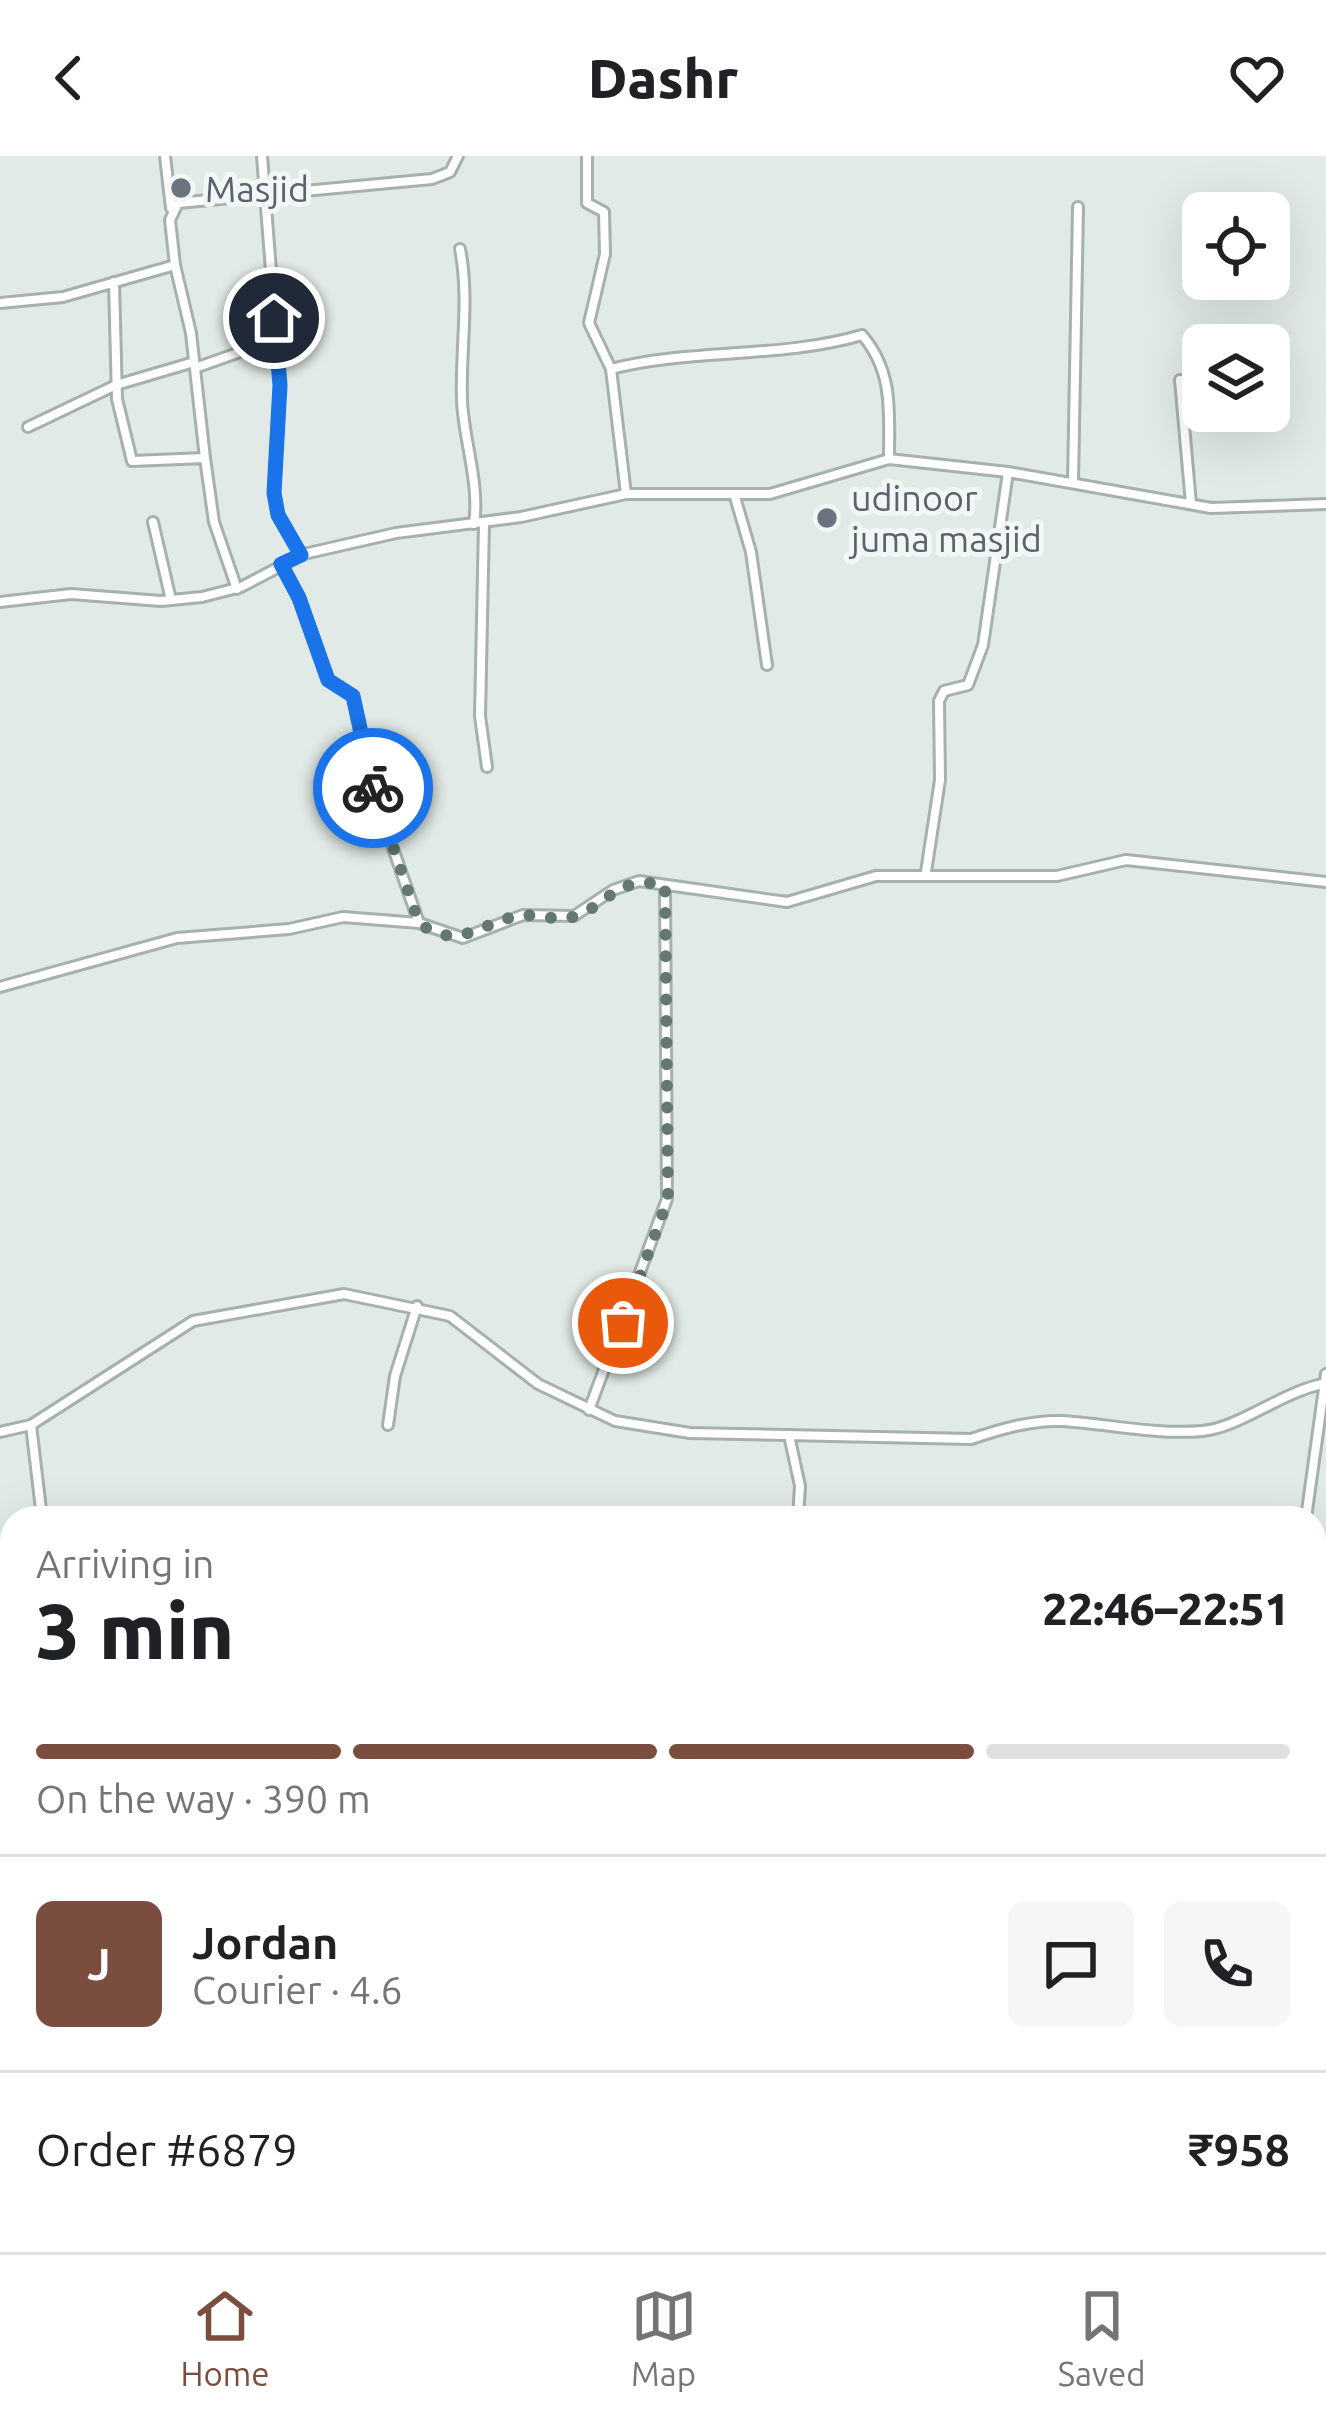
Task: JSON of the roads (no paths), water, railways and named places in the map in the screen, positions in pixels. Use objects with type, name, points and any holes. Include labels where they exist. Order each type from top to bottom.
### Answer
[{"type":"street","points":[[165,156],[175,265],[195,365],[214,522],[237,589]]},
{"type":"street","points":[[262,156],[280,385],[274,493],[278,515],[301,555]]},
{"type":"street","points":[[172,211],[178,203],[263,192],[375,188],[432,179],[445,176],[458,156]]},
{"type":"street","points":[[586,156],[587,203],[604,212],[606,221],[605,254],[589,323],[610,369],[626,494]]},
{"type":"street","points":[[1073,483],[1078,206]]},
{"type":"street","points":[[460,249],[466,311],[462,407],[479,524],[480,716],[487,767]]},
{"type":"street","points":[[0,303],[63,297],[175,265]]},
{"type":"street","points":[[114,282],[116,385],[131,461],[205,458]]},
{"type":"street","points":[[610,369],[655,358],[778,354],[862,335],[884,370],[892,416],[889,459]]},
{"type":"street","points":[[28,428],[116,385],[274,340]]},
{"type":"street","points":[[1180,380],[1191,504]]},
{"type":"street","points":[[0,602],[71,594],[171,599],[237,589],[301,555],[396,533],[479,524],[626,494],[735,497],[797,488],[889,459],[1008,472],[1191,504],[1326,504]]},
{"type":"street","points":[[926,872],[940,781],[939,701],[944,691],[968,685],[983,645],[1008,472]]},
{"type":"street","points":[[735,497],[751,552],[767,665]]},
{"type":"street","points":[[153,522],[171,599]]},
{"type":"street","points":[[281,564],[299,598],[328,680],[353,696],[373,791],[419,923]]},
{"type":"street","points":[[0,987],[177,938],[289,929],[343,917],[419,923],[464,938],[523,915],[574,916],[627,883],[787,902],[876,876],[926,872],[1057,876],[1126,860],[1326,882]]},
{"type":"street","points":[[589,1410],[668,1199],[665,885]]},
{"type":"street","points":[[0,1432],[31,1425],[193,1321],[344,1294],[450,1316],[538,1384],[589,1410],[615,1420],[690,1433],[971,1438],[1015,1425],[1060,1421],[1206,1431],[1237,1422],[1287,1392],[1324,1379],[1308,1506]]},
{"type":"street","points":[[388,1425],[395,1376],[417,1306]]},
{"type":"street","points":[[31,1425],[41,1506]]},
{"type":"street","points":[[789,1435],[800,1486],[799,1506]]},
{"type":"place","name":"Masjid","points":[[181,188]]},
{"type":"place","name":"udinoor juma masjid","points":[[827,518]]}]
